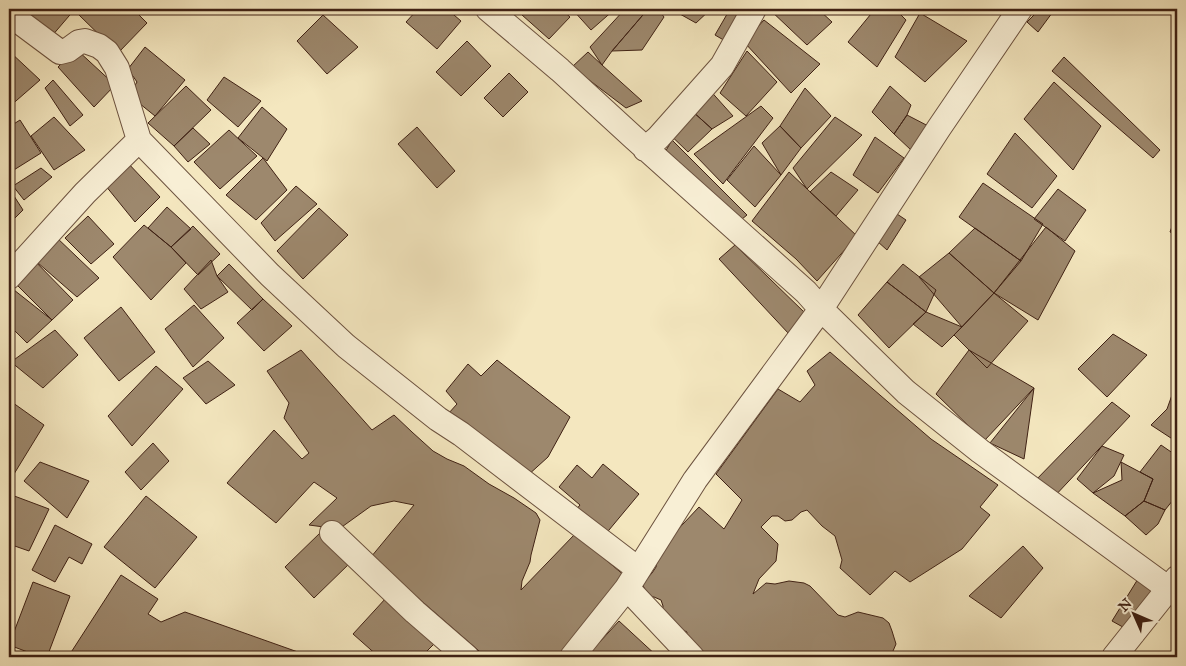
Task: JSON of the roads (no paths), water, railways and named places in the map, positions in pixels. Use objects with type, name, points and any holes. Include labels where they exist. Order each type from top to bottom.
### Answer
[{"type":"street","points":[[488,9],[560,70],[645,149],[806,292],[906,392],[980,451],[1173,584],[1114,657]]},
{"type":"street","points":[[645,149],[658,138],[722,66],[754,9]]},
{"type":"street","points":[[572,657],[633,578],[695,480],[821,309],[939,128],[1020,9]]},
{"type":"street","points":[[9,14],[60,52],[85,41],[99,46],[107,52],[117,68],[139,140],[270,275],[346,346],[438,419],[461,434],[633,578],[692,657]]},
{"type":"street","points":[[9,276],[85,193],[139,140]]},
{"type":"street","points":[[332,533],[415,612],[467,657]]}]
